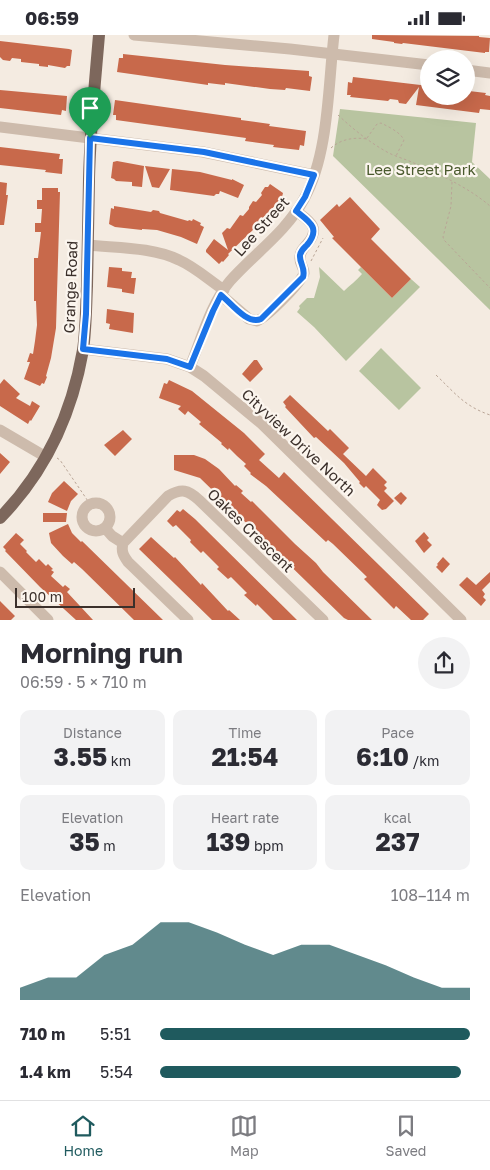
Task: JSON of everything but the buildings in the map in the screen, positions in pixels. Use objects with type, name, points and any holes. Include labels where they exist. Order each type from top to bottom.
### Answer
[{"type":"main road","name":"Grange Road","points":[[0,518],[26,488],[46,455],[68,410],[83,349],[88,245],[90,138],[99,35]]},
{"type":"street","points":[[134,35],[420,64]]},
{"type":"street","name":"Lee Street","points":[[190,367],[222,292],[230,281],[265,247],[296,211],[305,197],[314,175],[322,144],[334,35]]},
{"type":"street","points":[[475,71],[490,73]]},
{"type":"street","points":[[0,127],[204,152],[314,175]]},
{"type":"street","points":[[88,245],[154,252],[185,263],[222,292],[249,319],[257,321],[300,280],[304,273],[300,261],[301,251],[312,238],[314,232],[311,223],[296,211]]},
{"type":"street","name":"Cityview Drive North","points":[[83,349],[167,359],[190,367],[262,424],[455,618]]},
{"type":"street","points":[[0,430],[46,455]]},
{"type":"street","name":"Oakes Crescent","points":[[122,543],[168,496],[175,491],[191,493],[323,620]]},
{"type":"street","points":[[90,504],[100,504],[107,508],[110,516],[105,528],[93,531],[85,526],[82,517],[85,509],[90,504]]},
{"type":"street","points":[[105,528],[122,543],[123,556],[128,562],[188,620]]},
{"type":"street","points":[[0,572],[44,619]]},
{"type":"path","points":[[336,114],[367,139],[396,156],[430,170],[482,199],[490,206]]},
{"type":"path","points":[[367,139],[377,124],[381,123],[392,129],[404,141],[396,156]]},
{"type":"path","points":[[331,149],[338,143],[350,139],[367,139]]},
{"type":"path","points":[[426,179],[430,170]]},
{"type":"path","points":[[452,182],[451,206],[443,237],[444,241],[490,288]]},
{"type":"path","points":[[436,375],[473,409],[490,415]]},
{"type":"path","points":[[46,455],[60,460],[90,504]]},
{"type":"green space","name":"Lee Street Park","points":[[340,109],[476,123],[472,162],[490,179],[490,310],[333,156]]},
{"type":"green space","points":[[319,267],[344,291],[362,274],[358,270],[361,267],[392,298],[411,279],[420,287],[346,361],[297,312],[300,308],[299,306],[307,298],[314,298],[320,277]]},
{"type":"green space","points":[[381,348],[421,388],[399,410],[359,371]]},
{"type":"route","points":[[90,138],[204,152],[314,175],[305,197],[296,211],[311,223],[314,232],[312,238],[301,251],[300,261],[304,269],[303,277],[257,321],[249,319],[221,295],[190,367],[167,359],[83,349],[86,314],[90,138]]}]
